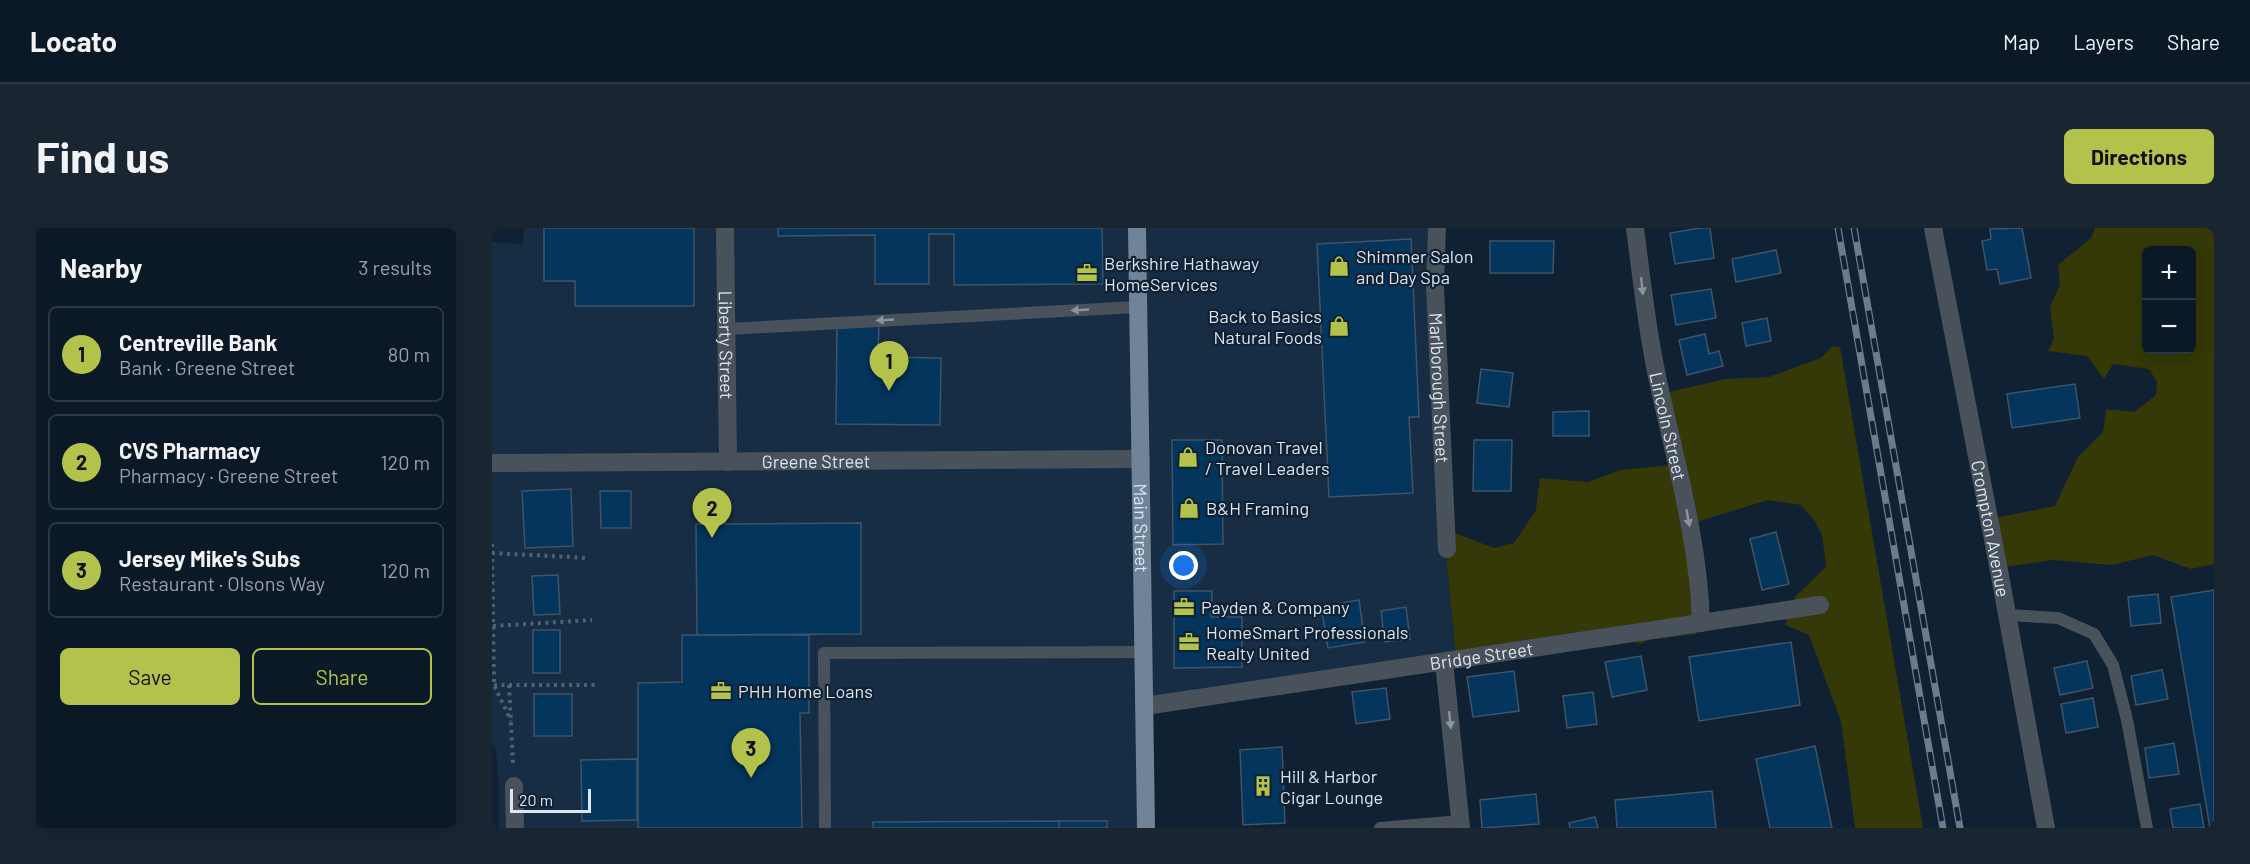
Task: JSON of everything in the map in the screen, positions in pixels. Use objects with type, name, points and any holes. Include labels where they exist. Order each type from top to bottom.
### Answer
[{"type":"main road","name":"Main Street","points":[[1137,228],[1146,828]]},
{"type":"street","name":"Liberty Street","points":[[725,228],[728,462]]},
{"type":"street","name":"Marlborough Street","points":[[1437,228],[1435,287],[1447,549]]},
{"type":"street","name":"Lincoln Street","points":[[1635,228],[1641,288],[1695,558],[1701,623]]},
{"type":"street","name":"Crompton Avenue","points":[[1933,228],[1953,324],[2046,828]]},
{"type":"street","name":"Greene Street","points":[[492,463],[1141,459]]},
{"type":"street","name":"Bridge Street","points":[[1145,706],[1820,605]]},
{"type":"street","points":[[1444,662],[1461,825]]},
{"type":"street","points":[[514,786],[515,828]]},
{"type":"lane","points":[[727,328],[1138,307]]},
{"type":"lane","points":[[2007,615],[2058,618],[2094,634],[2114,665],[2127,720],[2147,828]]},
{"type":"lane","points":[[825,828],[824,653],[1144,652]]},
{"type":"lane","points":[[1380,828],[1461,825]]},
{"type":"path","points":[[492,544],[495,685],[511,721]]},
{"type":"path","points":[[492,553],[578,555],[589,558]]},
{"type":"path","points":[[493,626],[592,620]]},
{"type":"path","points":[[495,685],[596,685]]},
{"type":"path","points":[[509,685],[514,786]]},
{"type":"shaded area","points":[[524,228],[1433,228],[1447,565],[1457,666],[1150,704],[1144,828],[499,828],[496,750],[492,746],[492,242],[523,244]]},
{"type":"green space","points":[[2095,228],[2214,228],[2214,564],[2191,569],[2153,555],[2112,565],[2053,560],[1997,568],[1989,519],[2055,506],[2078,457],[2103,432],[2106,409],[2134,412],[2156,395],[2157,382],[2149,369],[2113,364],[2104,379],[2087,356],[2048,351],[2054,339],[2050,307],[2060,285],[2058,265],[2091,238]]},
{"type":"green space","points":[[1832,346],[1840,347],[1923,828],[1855,828],[1841,721],[1809,635],[1785,625],[1795,597],[1826,567],[1822,535],[1814,520],[1801,505],[1768,500],[1690,524],[1698,618],[1696,634],[1648,640],[1641,644],[1627,642],[1457,666],[1447,565],[1447,530],[1494,548],[1514,543],[1536,510],[1540,478],[1588,482],[1621,470],[1673,465],[1665,393],[1725,379],[1769,377],[1821,358]]},
{"type":"building","points":[[544,228],[694,228],[694,306],[575,306],[575,281],[544,281]]},
{"type":"building","points":[[778,228],[1102,228],[1103,284],[954,285],[954,234],[929,234],[929,284],[875,284],[875,235],[778,236]]},
{"type":"building","points":[[1710,228],[1714,258],[1675,264],[1670,233]]},
{"type":"building","points":[[2022,228],[2031,278],[2000,284],[1997,269],[1987,270],[1982,241],[1991,239],[1990,229]]},
{"type":"building","points":[[1411,239],[1419,417],[1409,417],[1413,493],[1329,497],[1317,244]]},
{"type":"building","points":[[1490,241],[1554,241],[1553,273],[1490,273]]},
{"type":"building","points":[[1776,250],[1781,273],[1736,282],[1732,259]]},
{"type":"building","points":[[1711,289],[1716,318],[1676,325],[1671,295]]},
{"type":"building","points":[[837,318],[879,319],[878,357],[941,358],[940,425],[836,424]]},
{"type":"building","points":[[1767,318],[1771,341],[1746,346],[1742,323]]},
{"type":"building","points":[[1705,334],[1709,354],[1719,351],[1723,366],[1687,375],[1679,340]]},
{"type":"building","points":[[1481,369],[1513,373],[1509,407],[1477,403]]},
{"type":"building","points":[[2075,384],[2080,418],[2012,428],[2007,394]]},
{"type":"building","points":[[1589,411],[1589,436],[1553,436],[1553,412]]},
{"type":"building","points":[[1172,440],[1222,440],[1223,544],[1173,545]]},
{"type":"building","points":[[1474,440],[1512,440],[1511,491],[1473,491]]},
{"type":"building","points":[[571,489],[573,546],[525,548],[522,491]]},
{"type":"building","points":[[600,491],[631,491],[631,528],[601,528]]},
{"type":"building","points":[[725,497],[725,524],[861,523],[861,634],[697,635],[696,524],[705,524],[704,498]]},
{"type":"building","points":[[1776,532],[1789,584],[1762,590],[1750,539]]},
{"type":"building","points":[[558,575],[560,614],[534,615],[532,576]]},
{"type":"building","points":[[2214,590],[2214,828],[2210,828],[2171,597]]},
{"type":"building","points":[[1174,591],[1212,591],[1211,617],[1242,617],[1242,667],[1174,668]]},
{"type":"building","points":[[2158,594],[2161,623],[2131,626],[2128,597]]},
{"type":"building","points":[[1359,600],[1365,642],[1328,648],[1321,606]]},
{"type":"building","points":[[1406,607],[1410,639],[1385,642],[1381,611]]},
{"type":"building","points":[[533,630],[560,630],[560,673],[533,673]]},
{"type":"building","points":[[682,635],[809,635],[809,713],[800,713],[802,828],[638,828],[638,683],[682,682]]},
{"type":"building","points":[[1791,642],[1800,705],[1699,721],[1689,657]]},
{"type":"building","points":[[1641,656],[1647,690],[1612,697],[1605,662]]},
{"type":"building","points":[[2087,661],[2093,688],[2060,695],[2054,668]]},
{"type":"building","points":[[2162,670],[2168,699],[2136,705],[2131,676]]},
{"type":"building","points":[[1514,671],[1519,711],[1473,717],[1467,677]]},
{"type":"building","points":[[1386,688],[1390,719],[1356,724],[1352,692]]},
{"type":"building","points":[[1593,692],[1597,724],[1567,728],[1563,696]]},
{"type":"building","points":[[534,694],[572,694],[572,736],[534,736]]},
{"type":"building","points":[[2093,698],[2098,727],[2066,733],[2061,704]]},
{"type":"building","points":[[2174,743],[2179,774],[2149,778],[2145,748]]},
{"type":"building","points":[[1815,746],[1832,828],[1770,828],[1756,759]]},
{"type":"building","name":"Hill & Harbor Cigar Lounge","points":[[1282,747],[1285,823],[1243,825],[1240,750]]},
{"type":"building","points":[[637,759],[637,820],[582,821],[581,760]]},
{"type":"building","points":[[1712,791],[1716,828],[1617,828],[1615,800]]},
{"type":"building","points":[[1536,794],[1539,824],[1482,828],[1480,800]]},
{"type":"building","points":[[2200,804],[2204,828],[2173,828],[2170,809]]},
{"type":"building","points":[[1595,817],[1598,828],[1570,828],[1569,823]]},
{"type":"building","points":[[1059,821],[1107,821],[1107,828],[1059,828]]},
{"type":"building","points":[[1059,821],[1059,828],[873,828],[873,822]]},
{"type":"railway","points":[[1838,228],[1943,828]]},
{"type":"railway","points":[[1854,228],[1960,828]]},
{"type":"place","name":"Shimmer Salon and Day Spa","points":[[1339,266]]},
{"type":"place","name":"Berkshire Hathaway HomeServices","points":[[1087,273]]},
{"type":"place","name":"Back to Basics Natural Foods","points":[[1339,326]]},
{"type":"place","name":"Centreville Bank","points":[[889,391]]},
{"type":"place","name":"Donovan Travel / Travel Leaders","points":[[1188,457]]},
{"type":"place","name":"B&H Framing","points":[[1189,508]]},
{"type":"place","name":"CVS Pharmacy","points":[[712,538]]},
{"type":"place","name":"Payden & Company","points":[[1184,607]]},
{"type":"place","name":"HomeSmart Professionals Realty United","points":[[1189,642]]},
{"type":"place","name":"PHH Home Loans","points":[[721,691]]},
{"type":"place","name":"Jersey Mike's Subs","points":[[751,778]]},
{"type":"place","name":"Hill & Harbor Cigar Lounge","points":[[1263,786]]}]
